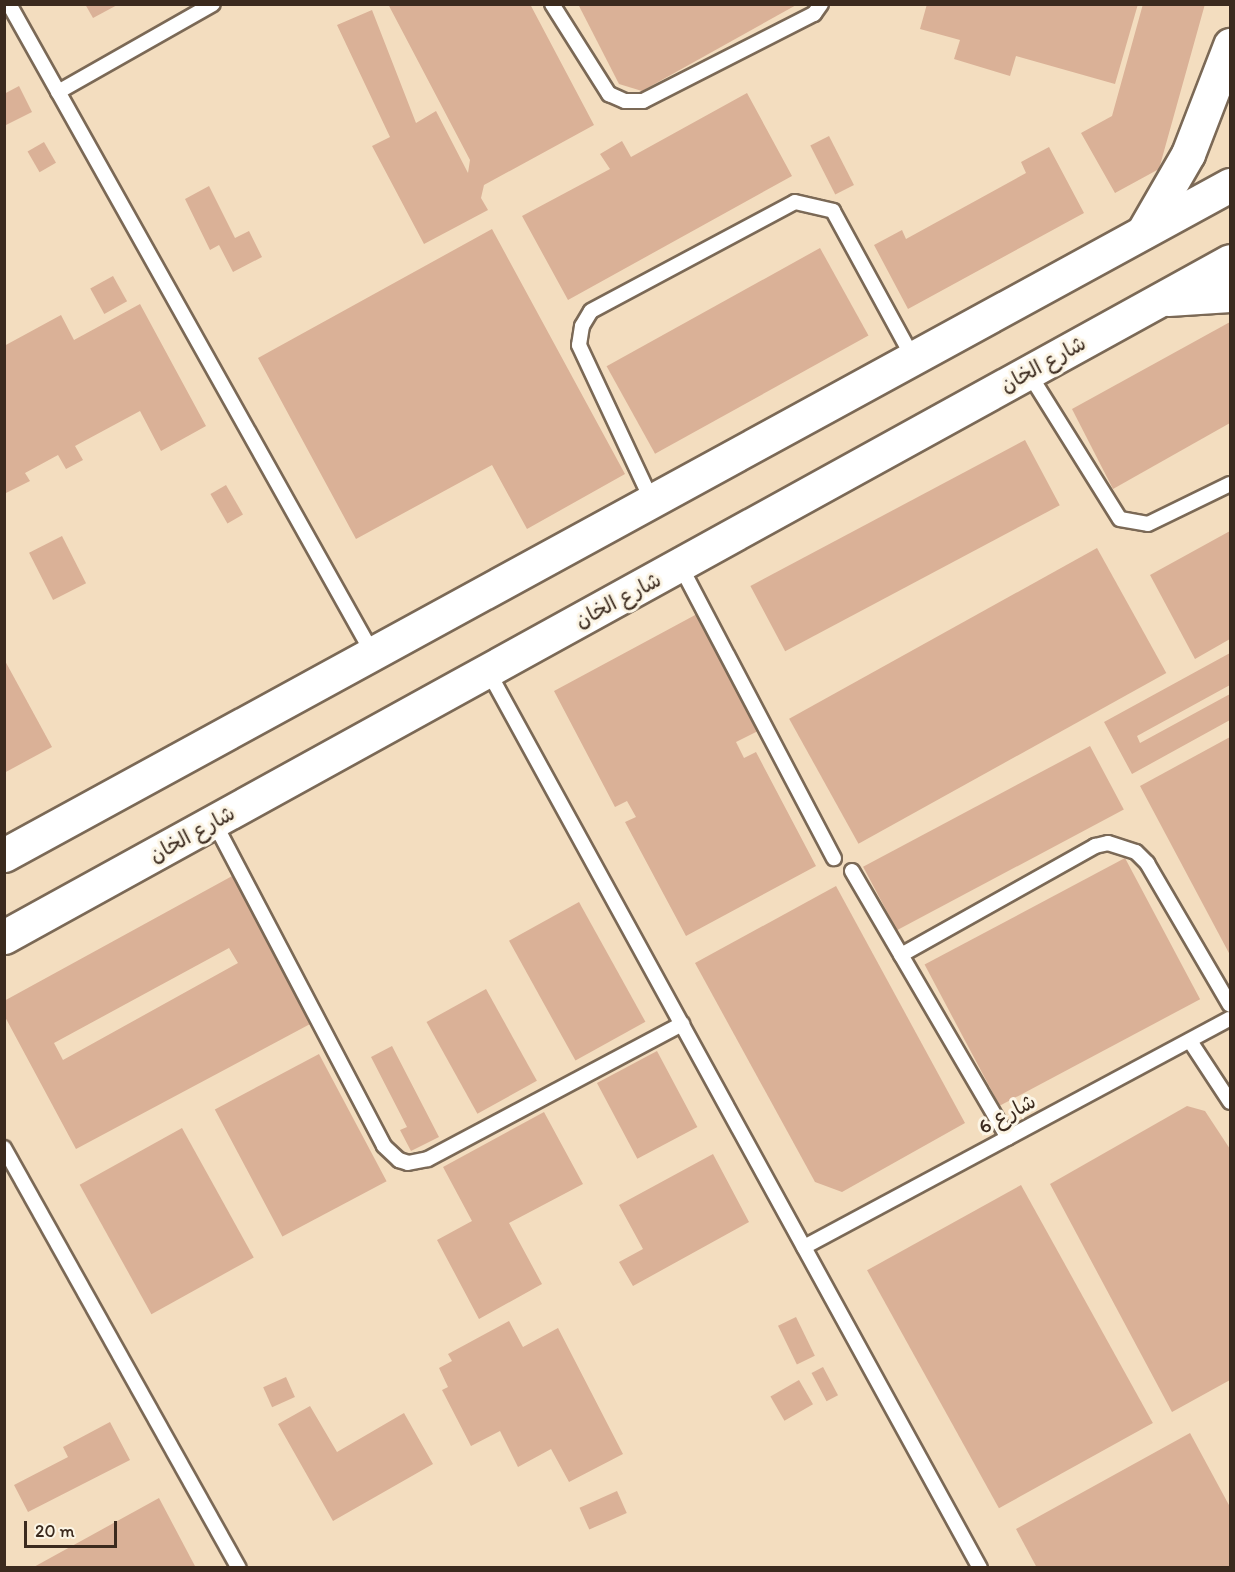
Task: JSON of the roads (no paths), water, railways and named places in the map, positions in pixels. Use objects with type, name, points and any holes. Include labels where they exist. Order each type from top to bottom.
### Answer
[{"type":"main road","points":[[1143,232],[1188,154],[1230,45]]},
{"type":"main road","points":[[4,855],[1230,185]]},
{"type":"main road","name":"شارع الخان","points":[[4,937],[681,567],[1154,300],[1230,261]]},
{"type":"main road","points":[[1154,300],[1230,295]]},
{"type":"lane","points":[[9,4],[373,654]]},
{"type":"lane","points":[[58,92],[213,4]]},
{"type":"lane","points":[[552,4],[609,94],[625,101],[643,101],[814,14],[821,4]]},
{"type":"lane","points":[[652,501],[579,345],[582,326],[591,311],[795,202],[833,212],[913,358]]},
{"type":"lane","points":[[1028,372],[1120,519],[1148,524],[1230,484]]},
{"type":"lane","points":[[681,567],[834,858]]},
{"type":"lane","points":[[488,671],[980,1568]]},
{"type":"lane","points":[[214,822],[384,1146],[399,1160],[418,1162],[428,1159],[682,1024]]},
{"type":"lane","points":[[901,955],[1095,846],[1108,843],[1136,852],[1147,863],[1230,1005]]},
{"type":"lane","points":[[852,871],[1008,1138]]},
{"type":"lane","name":"شارع 6","points":[[804,1247],[1230,1019]]},
{"type":"lane","points":[[1190,1041],[1230,1102]]},
{"type":"lane","points":[[4,1148],[239,1568]]}]
